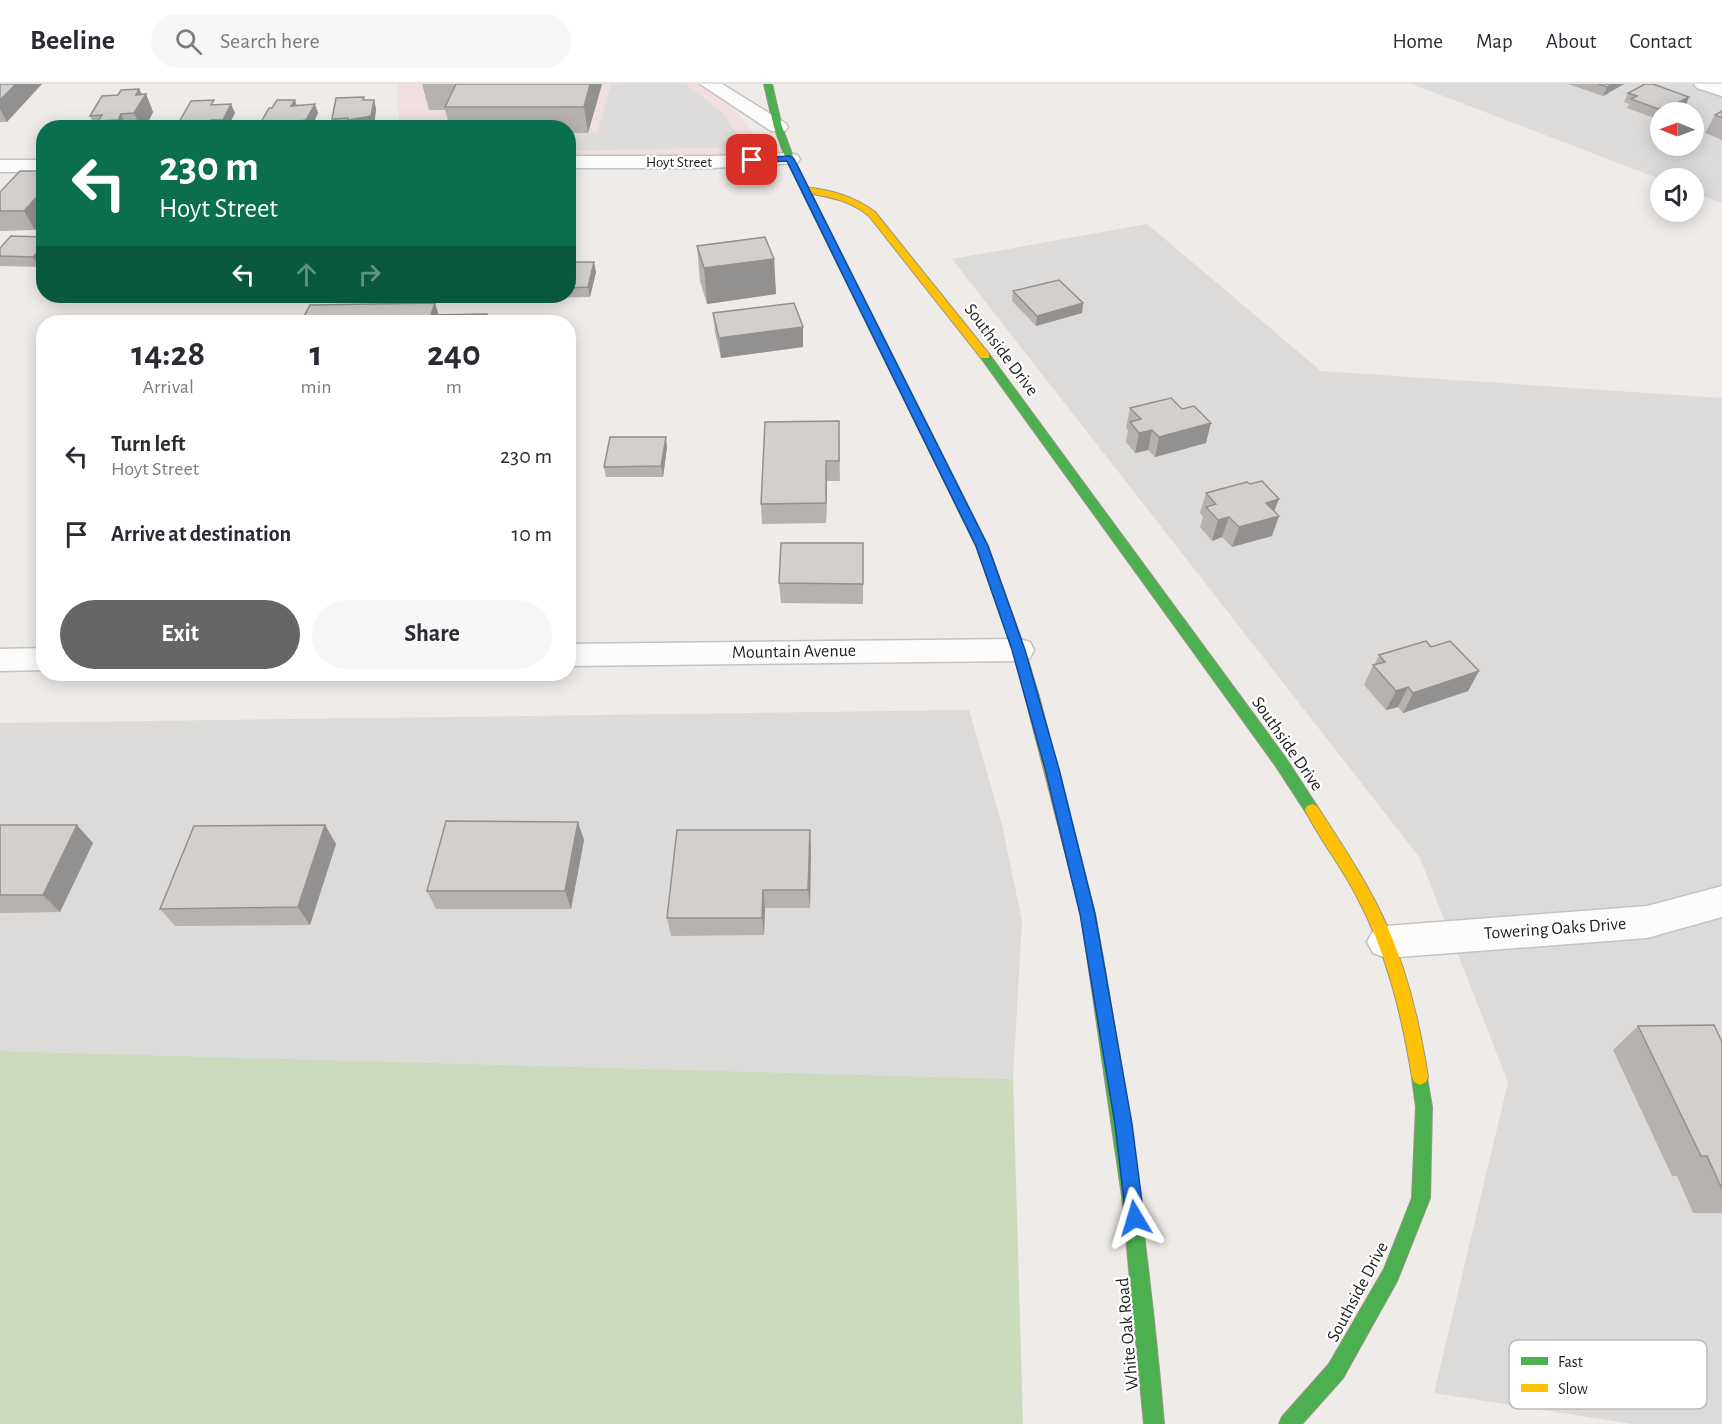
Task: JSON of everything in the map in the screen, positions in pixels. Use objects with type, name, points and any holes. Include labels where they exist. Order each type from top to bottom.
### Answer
[{"type":"main road","name":"White Oak Road","points":[[768,84],[778,127],[790,159],[982,546],[1019,650],[1052,769],[1088,914],[1123,1124],[1146,1313],[1154,1424]]},
{"type":"main road","name":"Southside Drive","points":[[805,190],[832,193],[861,204],[872,214],[977,345],[1280,762],[1351,871],[1386,942],[1411,1021],[1424,1107],[1421,1198],[1391,1275],[1342,1361],[1336,1371],[1289,1424]]},
{"type":"street","points":[[709,84],[778,127]]},
{"type":"street","points":[[1703,84],[1722,90]]},
{"type":"street","name":"Hoyt Street","points":[[576,162],[713,162],[790,159]]},
{"type":"street","points":[[0,166],[36,166]]},
{"type":"street","name":"Mountain Avenue","points":[[576,655],[1019,650]]},
{"type":"street","points":[[0,660],[36,659]]},
{"type":"street","name":"Towering Oaks Drive","points":[[1386,942],[1647,922],[1704,908],[1722,901]]},
{"type":"shaded area","points":[[397,84],[698,84],[737,112],[761,143],[754,150],[735,154],[576,156],[576,120],[399,120]]},
{"type":"shaded area","points":[[611,84],[686,84],[723,113],[746,147],[576,151],[576,133],[597,133]]},
{"type":"shaded area","points":[[1412,84],[1722,84],[1722,203],[1704,196],[1704,168],[1650,168],[1650,175]]},
{"type":"shaded area","points":[[1147,224],[1321,371],[1722,398],[1722,1424],[1632,1424],[1536,1409],[1707,1409],[1707,1340],[1509,1340],[1509,1405],[1434,1393],[1508,1082],[1420,858],[952,259]]},
{"type":"shaded area","points":[[969,710],[1002,825],[1022,921],[1013,1079],[0,1051],[0,723]]},
{"type":"green space","points":[[0,1051],[1013,1079],[1023,1424],[0,1424]]},
{"type":"building","points":[[0,84],[16,84],[0,100]]},
{"type":"building","points":[[456,84],[590,84],[584,107],[445,107]]},
{"type":"building","points":[[1645,84],[1653,84],[1689,97],[1679,102],[1650,102],[1650,106],[1631,99],[1637,96],[1628,93]]},
{"type":"building","points":[[139,89],[136,95],[146,94],[134,113],[121,114],[118,120],[99,120],[102,115],[90,116],[102,96],[118,95],[121,90]]},
{"type":"building","points":[[364,97],[363,100],[374,100],[371,116],[348,120],[348,118],[332,119],[336,98]]},
{"type":"building","points":[[214,100],[211,105],[231,104],[223,120],[180,120],[191,101]]},
{"type":"building","points":[[277,100],[295,100],[291,106],[315,104],[306,120],[262,120],[269,108],[272,108]]},
{"type":"building","points":[[1722,111],[1722,118],[1715,115]]},
{"type":"building","points":[[20,171],[36,171],[36,198],[24,211],[0,211],[0,192]]},
{"type":"building","points":[[11,236],[36,237],[36,254],[33,257],[0,256],[0,248]]},
{"type":"building","points":[[765,237],[774,259],[704,268],[697,246]]},
{"type":"building","points":[[576,262],[594,262],[588,287],[576,288]]},
{"type":"building","points":[[1059,280],[1083,303],[1037,316],[1013,291]]},
{"type":"building","points":[[435,303],[431,315],[305,315],[310,305]]},
{"type":"building","points":[[794,303],[803,327],[719,338],[713,313]]},
{"type":"building","points":[[487,314],[487,315],[431,315]]},
{"type":"building","points":[[1171,398],[1182,409],[1194,406],[1211,423],[1159,437],[1152,430],[1139,433],[1130,422],[1141,419],[1130,408]]},
{"type":"building","points":[[839,421],[839,461],[826,461],[826,503],[761,504],[765,422]]},
{"type":"building","points":[[610,437],[666,437],[661,466],[604,467]]},
{"type":"building","points":[[1262,481],[1279,499],[1266,503],[1279,516],[1239,527],[1229,517],[1218,520],[1206,507],[1216,504],[1206,493],[1247,482],[1250,484]]},
{"type":"building","points":[[781,543],[863,543],[863,584],[779,583]]},
{"type":"building","points":[[1426,641],[1431,647],[1450,641],[1479,671],[1413,693],[1408,687],[1396,691],[1373,665],[1385,662],[1379,655]]},
{"type":"building","points":[[446,821],[578,822],[565,891],[427,891]]},
{"type":"building","points":[[0,825],[77,825],[43,895],[0,895]]},
{"type":"building","points":[[325,825],[298,907],[160,909],[194,826]]},
{"type":"building","points":[[677,830],[810,830],[808,890],[763,890],[762,918],[667,918]]},
{"type":"building","points":[[1714,1025],[1722,1042],[1722,1189],[1707,1156],[1701,1156],[1638,1026]]},
{"type":"traffic: fast","points":[[768,84],[778,127],[790,159],[982,546],[1019,650],[1033,700]]},
{"type":"traffic: fast","points":[[985,356],[1280,761],[1312,810]]},
{"type":"traffic: fast","points":[[1097,969],[1131,1196],[1154,1424]]},
{"type":"traffic: fast","points":[[1289,1424],[1336,1371],[1391,1275],[1421,1198],[1424,1107],[1420,1077]]},
{"type":"traffic: slow","points":[[805,190],[841,196],[857,203],[872,214],[985,356]]},
{"type":"traffic: slow","points":[[1033,700],[1088,914],[1097,969]]},
{"type":"traffic: slow","points":[[1312,810],[1343,858],[1379,925],[1398,976],[1407,1009],[1420,1077]]},
{"type":"route","points":[[752,160],[790,159],[982,546],[1019,650],[1052,769],[1088,914],[1123,1124],[1135,1218]]}]
